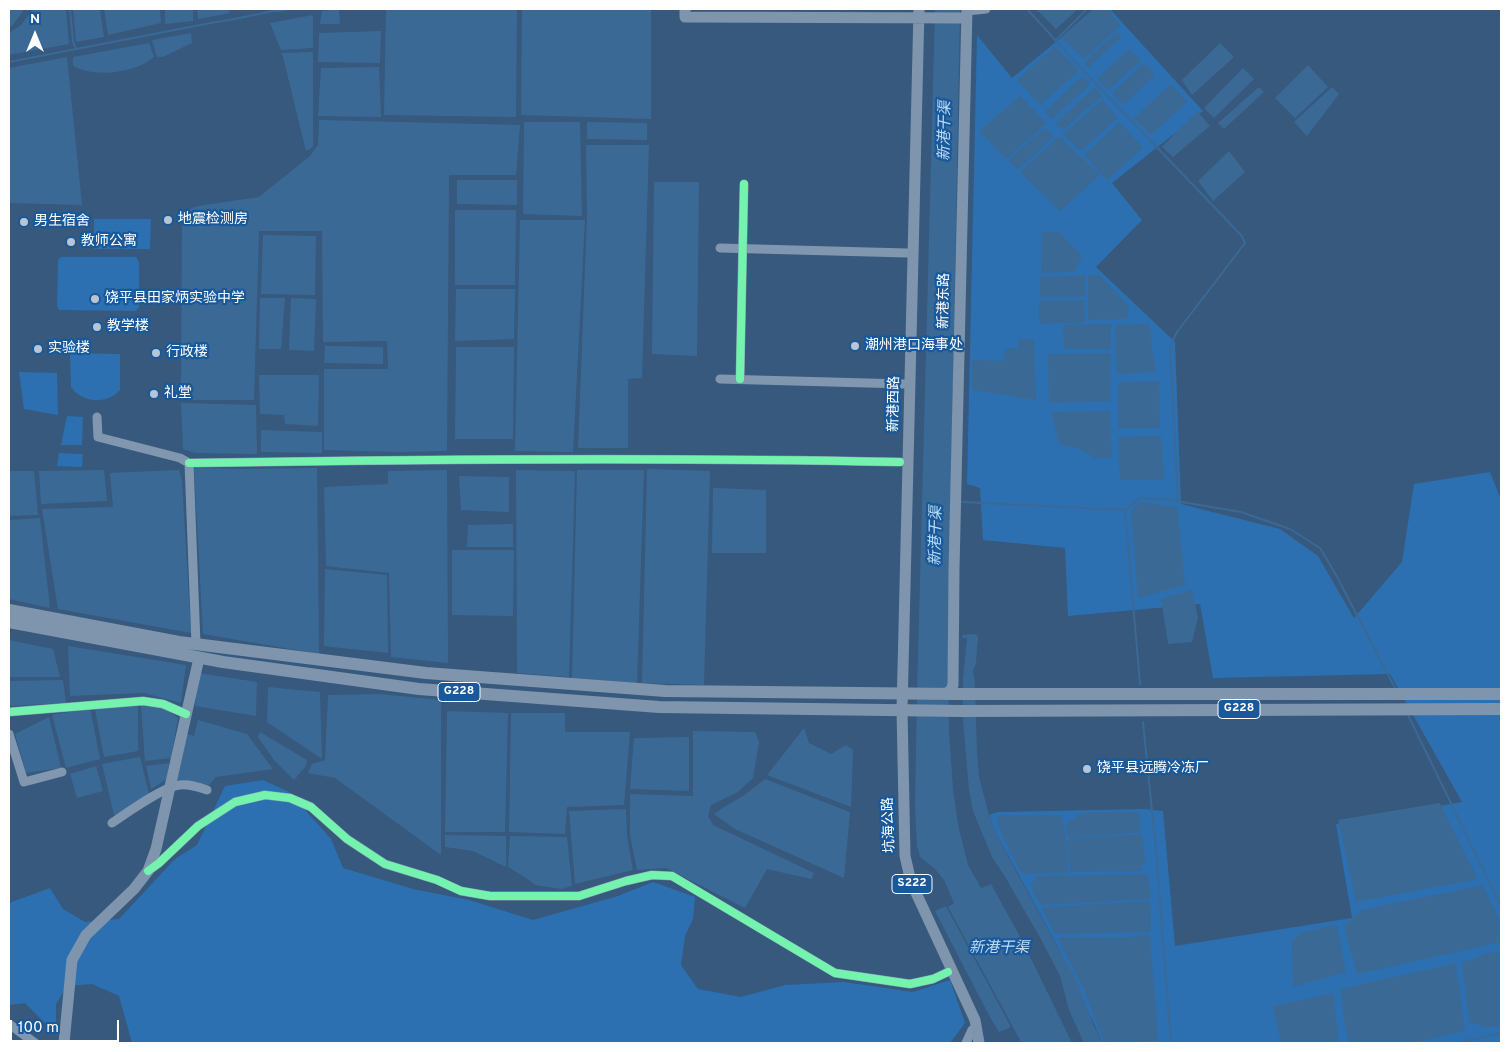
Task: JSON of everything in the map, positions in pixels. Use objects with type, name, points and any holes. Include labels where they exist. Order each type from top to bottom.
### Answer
[{"type":"highway","name":"G228","points":[[9,610],[178,648],[199,658],[223,662],[419,689],[659,707],[958,711],[1501,708]]},
{"type":"highway","name":"G228","points":[[9,622],[178,648],[196,644],[426,673],[665,691],[907,694],[953,691],[978,694],[1501,694]]},
{"type":"highway","points":[[223,662],[225,648]]},
{"type":"highway","points":[[1157,694],[1157,710]]},
{"type":"main road","points":[[685,13],[967,13]]},
{"type":"main road","name":"新港西路","points":[[909,710],[907,694],[923,13]]},
{"type":"main road","name":"新港东路","points":[[953,691],[967,13]]},
{"type":"main road","points":[[64,1043],[72,960],[86,935],[134,889],[148,872],[156,849],[199,658]]},
{"type":"main road","name":"坑海公路","points":[[909,710],[905,856],[911,882],[975,1020],[979,1043]]},
{"type":"street","points":[[967,13],[986,9]]},
{"type":"street","points":[[740,379],[744,184]]},
{"type":"street","points":[[720,248],[907,253]]},
{"type":"street","points":[[720,379],[904,384]]},
{"type":"street","points":[[97,417],[98,437],[189,462],[552,459],[748,459],[900,462]]},
{"type":"street","points":[[189,462],[196,644]]},
{"type":"street","points":[[9,712],[143,701],[163,704],[186,714]]},
{"type":"street","points":[[9,734],[24,782],[62,772]]},
{"type":"street","points":[[112,822],[169,787],[180,784],[207,790]]},
{"type":"street","points":[[148,872],[198,826],[235,802],[265,795],[290,798],[311,807],[347,839],[385,864],[437,880],[460,891],[490,896],[579,896],[652,875],[672,876],[835,973],[910,984],[933,979],[948,972]]},
{"type":"street","points":[[9,1024],[35,1043]]},
{"type":"street","points":[[966,1043],[972,1030]]},
{"type":"shaded area","points":[[1096,9],[1110,9],[1203,111],[1112,183],[1142,220],[1096,267],[1175,342],[1181,504],[1280,529],[1318,556],[1354,618],[1402,562],[1414,484],[1490,472],[1501,500],[1501,1043],[1103,1043],[1057,945],[996,833],[989,815],[998,812],[1144,809],[1163,811],[1175,946],[1352,918],[1336,824],[1462,802],[1390,674],[1213,678],[1200,604],[1068,616],[1065,548],[983,540],[980,488],[967,484],[977,35],[1012,78]]},
{"type":"shaded area","points":[[94,219],[151,219],[150,249],[94,249]]},
{"type":"shaded area","points":[[61,257],[136,257],[139,262],[139,307],[136,311],[59,310],[57,306],[58,260]]},
{"type":"shaded area","points":[[70,353],[120,354],[120,390],[115,395],[102,400],[88,399],[81,396],[71,387]]},
{"type":"shaded area","points":[[19,372],[57,373],[58,415],[24,409]]},
{"type":"shaded area","points":[[67,416],[83,417],[82,445],[61,445]]},
{"type":"shaded area","points":[[59,453],[83,454],[82,467],[57,466]]},
{"type":"shaded area","points":[[263,780],[289,792],[331,839],[343,868],[413,889],[469,900],[533,920],[618,896],[653,882],[695,897],[693,919],[685,936],[681,965],[698,989],[741,997],[785,985],[844,982],[913,992],[950,980],[965,1023],[950,1043],[132,1043],[119,996],[92,984],[67,986],[56,1004],[56,1034],[25,1003],[9,1005],[9,903],[50,888],[63,909],[85,922],[119,919],[175,859],[197,845],[225,786]]},
{"type":"water","points":[[9,9],[23,9],[23,11],[9,28]]},
{"type":"water","points":[[33,9],[66,9],[69,44],[9,55],[9,33],[21,25]]},
{"type":"water","points":[[73,9],[100,9],[104,37],[76,42]]},
{"type":"water","points":[[104,9],[160,9],[161,23],[108,35]]},
{"type":"water","points":[[165,9],[193,9],[193,21],[165,24]]},
{"type":"water","points":[[197,9],[229,9],[230,13],[198,19]]},
{"type":"water","points":[[339,9],[340,24],[320,24],[322,11]]},
{"type":"water","points":[[386,9],[517,9],[516,117],[384,115]]},
{"type":"water","points":[[522,9],[651,9],[651,119],[521,115]]},
{"type":"water","name":"新港干渠","points":[[935,9],[960,9],[948,648],[949,731],[953,789],[958,825],[968,865],[981,888],[991,884],[1023,942],[1072,1043],[1020,1043],[948,907],[954,903],[944,880],[935,869],[920,857],[917,846],[915,807],[917,694]]},
{"type":"water","points":[[1036,9],[1078,9],[1056,29]]},
{"type":"water","points":[[1093,9],[1107,9],[1121,25],[1084,59],[1061,37]]},
{"type":"water","points":[[313,15],[313,48],[281,50],[270,23]]},
{"type":"water","points":[[381,31],[380,63],[318,62],[319,33]]},
{"type":"water","points":[[1117,32],[1122,37],[1088,68],[1084,62]]},
{"type":"water","points":[[191,33],[192,43],[163,57],[157,57],[152,40]]},
{"type":"water","points":[[149,43],[154,57],[137,67],[103,73],[82,70],[73,66],[73,57]]},
{"type":"water","points":[[1220,43],[1234,57],[1192,95],[1182,80]]},
{"type":"water","points":[[1055,46],[1079,71],[1040,105],[1017,80]]},
{"type":"water","points":[[1129,49],[1141,61],[1108,90],[1097,79]]},
{"type":"water","points":[[313,52],[313,147],[306,151],[282,53]]},
{"type":"water","points":[[67,57],[82,205],[9,203],[9,68]]},
{"type":"water","points":[[1144,63],[1155,75],[1123,105],[1112,93]]},
{"type":"water","points":[[1308,65],[1328,87],[1295,118],[1275,98]]},
{"type":"water","points":[[379,67],[381,117],[318,116],[321,68]]},
{"type":"water","points":[[1243,68],[1254,79],[1214,118],[1204,108]]},
{"type":"water","points":[[1082,76],[1091,84],[1052,119],[1044,112]]},
{"type":"water","points":[[1171,84],[1188,102],[1151,135],[1134,118]]},
{"type":"water","points":[[1095,87],[1102,96],[1063,130],[1055,123]]},
{"type":"water","points":[[1259,87],[1264,92],[1224,129],[1218,123]]},
{"type":"water","points":[[1332,87],[1339,94],[1307,136],[1294,122]]},
{"type":"water","points":[[1020,96],[1047,123],[1006,159],[979,131]]},
{"type":"water","points":[[1102,100],[1118,118],[1081,151],[1063,134]]},
{"type":"water","points":[[1197,111],[1210,126],[1173,157],[1162,147]]},
{"type":"water","points":[[319,120],[520,125],[516,175],[449,175],[447,451],[324,450],[324,369],[388,369],[387,341],[323,342],[322,231],[259,231],[254,400],[181,400],[182,212],[198,206],[259,197],[310,156],[318,145]]},
{"type":"water","points":[[524,122],[580,122],[582,216],[523,214]]},
{"type":"water","points":[[587,122],[647,123],[647,140],[587,139]]},
{"type":"water","points":[[1120,122],[1143,148],[1107,180],[1084,155]]},
{"type":"water","points":[[1045,128],[1054,136],[1018,170],[1008,160]]},
{"type":"water","points":[[1059,136],[1100,175],[1060,211],[1020,172]]},
{"type":"water","points":[[586,145],[649,145],[642,378],[628,379],[628,448],[578,448],[587,216]]},
{"type":"water","points":[[1229,151],[1245,172],[1213,201],[1198,181]]},
{"type":"water","points":[[457,180],[517,180],[517,205],[457,204]]},
{"type":"water","points":[[654,182],[699,182],[697,356],[652,354]]},
{"type":"water","points":[[455,210],[516,210],[515,285],[455,285]]},
{"type":"water","points":[[520,220],[585,220],[573,452],[515,451]]},
{"type":"water","points":[[1042,232],[1059,232],[1082,256],[1075,272],[1041,273]]},
{"type":"water","points":[[263,235],[316,236],[315,295],[261,294]]},
{"type":"water","points":[[1085,275],[1085,297],[1040,297],[1040,277]]},
{"type":"water","points":[[1088,275],[1099,275],[1129,306],[1128,319],[1088,320]]},
{"type":"water","points":[[456,289],[515,289],[514,339],[455,341]]},
{"type":"water","points":[[260,298],[285,298],[281,349],[259,349]]},
{"type":"water","points":[[291,298],[316,299],[314,351],[289,350]]},
{"type":"water","points":[[1084,300],[1085,322],[1039,324],[1039,301]]},
{"type":"water","points":[[1111,324],[1111,349],[1064,349],[1063,325]]},
{"type":"water","points":[[1149,324],[1156,372],[1117,374],[1115,325]]},
{"type":"water","points":[[1034,339],[1036,400],[972,390],[972,360],[1004,361],[1005,349],[1018,348],[1018,340]]},
{"type":"water","points":[[325,346],[383,347],[383,364],[324,363]]},
{"type":"water","points":[[456,347],[514,347],[513,439],[455,439]]},
{"type":"water","points":[[1111,353],[1110,401],[1049,403],[1048,354]]},
{"type":"water","points":[[259,375],[319,375],[318,426],[285,424],[284,415],[260,414]]},
{"type":"water","points":[[1159,381],[1160,428],[1118,428],[1118,382]]},
{"type":"water","points":[[181,403],[256,405],[257,454],[195,453],[183,449]]},
{"type":"water","points":[[1110,411],[1112,458],[1094,458],[1080,449],[1059,444],[1051,412]]},
{"type":"water","points":[[261,430],[322,432],[322,453],[261,452]]},
{"type":"water","points":[[1161,436],[1164,480],[1120,480],[1118,437]]},
{"type":"water","points":[[317,468],[319,654],[203,634],[194,469]]},
{"type":"water","points":[[647,469],[710,471],[704,685],[642,683]]},
{"type":"water","points":[[104,470],[107,501],[41,504],[39,471]]},
{"type":"water","points":[[179,470],[182,481],[191,633],[58,609],[42,509],[113,507],[110,473]]},
{"type":"water","points":[[447,470],[448,663],[391,657],[389,573],[326,566],[324,487],[388,484],[388,471]]},
{"type":"water","points":[[516,470],[575,471],[569,677],[517,673]]},
{"type":"water","points":[[577,470],[644,470],[637,683],[572,678]]},
{"type":"water","points":[[9,471],[34,471],[38,515],[9,516]]},
{"type":"water","points":[[459,476],[509,477],[509,512],[461,510]]},
{"type":"water","points":[[713,488],[766,490],[766,553],[712,553]]},
{"type":"water","points":[[1141,502],[1177,507],[1185,585],[1138,598],[1131,510]]},
{"type":"water","points":[[40,518],[50,608],[9,599],[9,520]]},
{"type":"water","points":[[513,524],[513,547],[467,547],[468,525]]},
{"type":"water","points":[[452,550],[514,550],[513,616],[452,615]]},
{"type":"water","points":[[325,569],[387,575],[388,653],[324,646]]},
{"type":"water","points":[[1192,590],[1198,618],[1192,642],[1168,644],[1161,598]]},
{"type":"water","points":[[976,634],[978,637],[976,664],[973,670],[977,753],[979,777],[989,815],[996,833],[1016,871],[1077,982],[1093,1024],[1103,1043],[1084,1043],[1069,1010],[1060,976],[1042,941],[992,857],[973,811],[969,790],[963,720],[963,679],[967,638],[963,638],[962,635]]},
{"type":"water","points":[[9,640],[53,649],[60,677],[9,677]]},
{"type":"water","points":[[68,646],[186,665],[181,703],[144,693],[70,696]]},
{"type":"water","points":[[199,673],[257,682],[256,716],[195,706]]},
{"type":"water","points":[[63,680],[66,703],[9,706],[9,681]]},
{"type":"water","points":[[268,687],[320,692],[322,759],[267,722]]},
{"type":"water","points":[[379,694],[441,700],[441,855],[335,778],[308,773],[312,764],[325,760],[328,695]]},
{"type":"water","points":[[138,705],[138,751],[104,757],[95,709]]},
{"type":"water","points":[[141,706],[165,708],[178,718],[171,758],[145,761]]},
{"type":"water","points":[[90,708],[100,759],[66,768],[52,715]]},
{"type":"water","points":[[447,711],[508,713],[505,832],[445,832]]},
{"type":"water","points":[[511,713],[565,713],[565,732],[630,732],[624,805],[567,807],[565,834],[509,832]]},
{"type":"water","points":[[49,717],[61,768],[26,773],[15,734]]},
{"type":"water","points":[[198,720],[247,734],[273,769],[216,777],[209,785],[176,781],[187,734],[194,736]]},
{"type":"water","points":[[804,728],[809,743],[831,754],[846,745],[853,750],[851,807],[767,775]]},
{"type":"water","points":[[693,731],[755,732],[759,742],[753,778],[738,792],[711,805],[708,816],[713,825],[814,873],[811,879],[767,869],[745,908],[666,868],[637,870],[630,835],[630,794],[693,796]]},
{"type":"water","points":[[260,732],[307,760],[306,766],[294,780],[274,760],[258,737]]},
{"type":"water","points":[[689,737],[689,791],[630,789],[634,738]]},
{"type":"water","points":[[140,757],[149,794],[125,812],[114,815],[102,764]]},
{"type":"water","points":[[169,763],[167,779],[151,789],[146,766]]},
{"type":"water","points":[[96,766],[103,791],[77,798],[70,774]]},
{"type":"water","points":[[765,779],[850,812],[844,878],[735,829],[714,814],[743,796]]},
{"type":"water","points":[[1440,803],[1478,879],[1356,902],[1338,820]]},
{"type":"water","points":[[626,809],[627,836],[633,870],[575,884],[569,811]]},
{"type":"water","points":[[1137,812],[1139,815],[1140,831],[1139,833],[1069,837],[1067,835],[1066,824],[1079,814]]},
{"type":"water","points":[[999,815],[1060,815],[1065,834],[1068,873],[1025,874],[1020,871],[996,819]]},
{"type":"water","points":[[445,835],[506,836],[506,867],[473,851],[445,847]]},
{"type":"water","points":[[1142,835],[1146,864],[1141,865],[1142,871],[1070,872],[1067,842],[1070,838]]},
{"type":"water","points":[[510,836],[567,837],[572,886],[561,889],[535,885],[508,867]]},
{"type":"water","points":[[1148,874],[1151,899],[1041,905],[1032,888],[1032,881],[1035,881],[1035,876]]},
{"type":"water","points":[[1483,885],[1501,923],[1501,942],[1357,974],[1344,927],[1361,910]]},
{"type":"water","points":[[1149,901],[1151,908],[1151,932],[1055,934],[1042,909],[1044,907]]},
{"type":"water","points":[[946,906],[1011,1027],[999,1032],[991,1019],[935,911]]},
{"type":"water","points":[[1337,925],[1346,972],[1293,987],[1292,941],[1302,932]]},
{"type":"water","points":[[1147,934],[1150,937],[1158,1037],[1155,1041],[1115,1043],[1104,1040],[1084,990],[1058,939],[1060,937],[1132,937]]},
{"type":"water","points":[[1501,952],[1501,1025],[1487,1028],[1469,1022],[1462,963],[1487,953]]},
{"type":"water","points":[[1456,963],[1465,1031],[1411,1043],[1348,1043],[1340,989]]},
{"type":"water","points":[[1333,993],[1339,1043],[1281,1043],[1273,1006]]},
{"type":"waterway","points":[[70,9],[73,42],[76,49]]},
{"type":"waterway","points":[[9,62],[288,9]]},
{"type":"waterway","points":[[1027,9],[1241,235],[1245,243],[1177,332],[1170,346],[1178,501]]},
{"type":"waterway","points":[[1056,40],[1087,9]]},
{"type":"waterway","points":[[1125,510],[1139,498],[1164,499],[1241,512],[1290,529],[1320,548],[1395,688]]},
{"type":"waterway","points":[[962,502],[1125,510],[1140,684]]},
{"type":"waterway","points":[[1408,715],[1501,906]]},
{"type":"waterway","points":[[1143,722],[1156,850],[1171,1043]]},
{"type":"waterway","points":[[1456,1043],[1501,1033]]},
{"type":"cycle path","points":[[740,379],[744,184]]},
{"type":"cycle path","points":[[189,463],[544,459],[900,462]]},
{"type":"cycle path","points":[[9,712],[143,701],[163,704],[186,714]]},
{"type":"cycle path","points":[[148,871],[198,826],[235,802],[265,795],[290,798],[311,807],[347,839],[385,864],[437,880],[461,891],[490,896],[579,896],[652,875],[672,876],[835,973],[910,984],[933,979],[948,972]]},
{"type":"place","name":"地震检测房","points":[[168,220]]},
{"type":"place","name":"男生宿舍","points":[[24,222]]},
{"type":"place","name":"教师公寓","points":[[71,242]]},
{"type":"place","name":"饶平县田家炳实验中学","points":[[95,299]]},
{"type":"place","name":"教学楼","points":[[97,327]]},
{"type":"place","name":"潮州港口海事处","points":[[855,346]]},
{"type":"place","name":"实验楼","points":[[38,349]]},
{"type":"place","name":"行政楼","points":[[156,353]]},
{"type":"place","name":"礼堂","points":[[154,394]]},
{"type":"place","name":"饶平县远腾冷冻厂","points":[[1087,769]]}]
